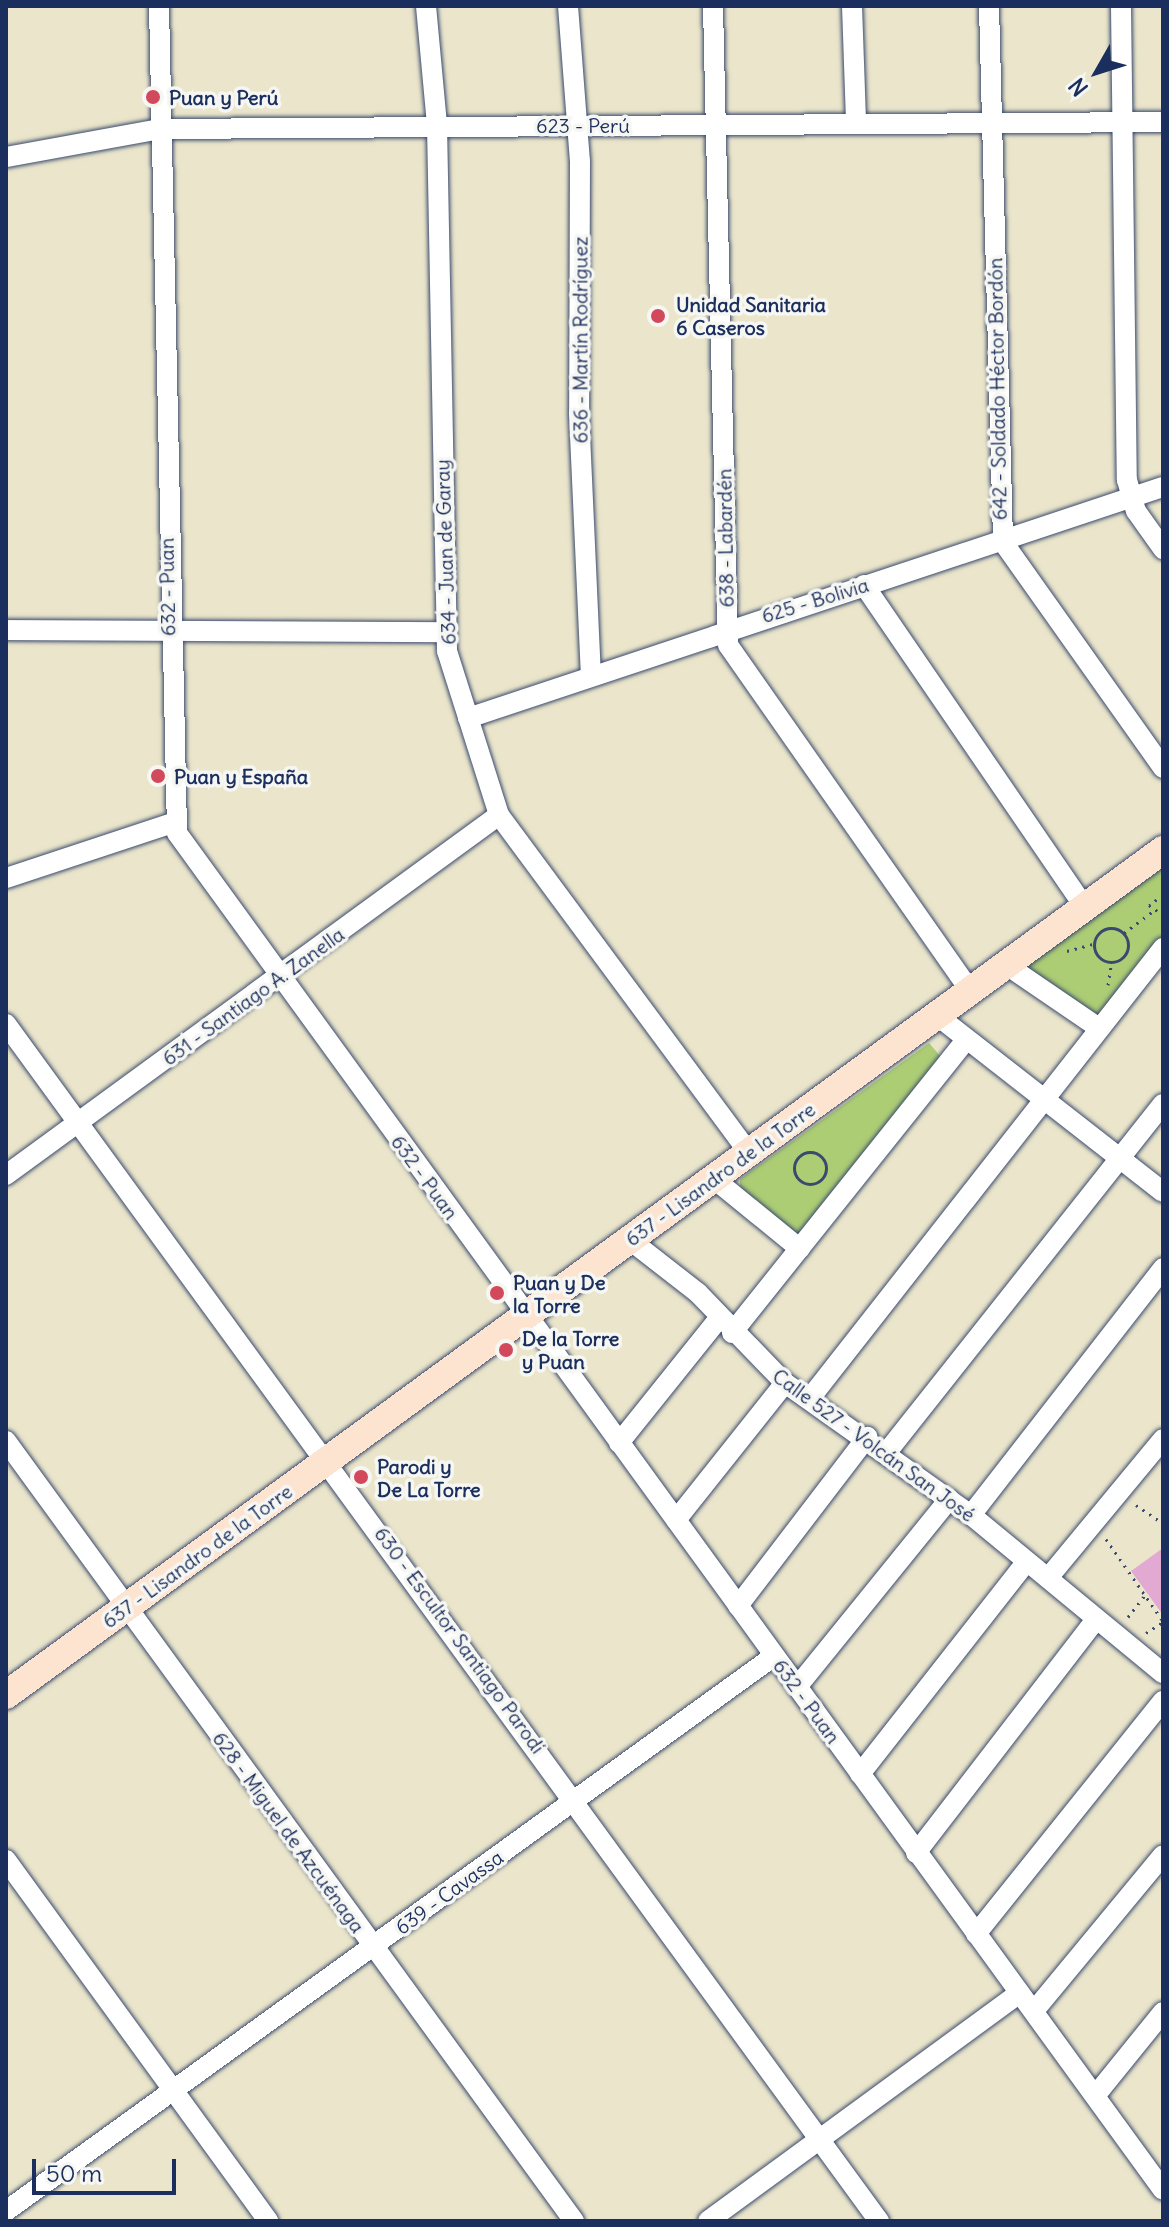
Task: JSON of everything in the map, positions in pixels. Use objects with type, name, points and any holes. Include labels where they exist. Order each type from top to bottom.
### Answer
[{"type":"street","name":"632 - Puan","points":[[159,6],[172,823],[279,978],[916,1853],[1095,2096],[1160,2178]]},
{"type":"street","name":"634 - Juan de Garay","points":[[426,6],[437,125],[445,632],[468,718],[499,815],[749,1153]]},
{"type":"street","name":"636 - Martín Rodríguez","points":[[568,6],[578,125],[591,675]]},
{"type":"street","name":"638 - Labardén","points":[[713,6],[719,127],[727,627],[731,656],[972,993]]},
{"type":"street","points":[[852,6],[856,122]]},
{"type":"street","name":"642 - Soldado Héctor Bordón","points":[[989,6],[1003,542],[1163,768]]},
{"type":"street","points":[[1121,6],[1129,498],[1163,549]]},
{"type":"street","name":"623 - Perú","points":[[6,157],[160,129],[437,125],[719,127],[856,122],[992,126],[1163,122]]},
{"type":"street","name":"625 - Bolivia","points":[[468,718],[727,627],[1003,542],[1163,487]]},
{"type":"street","points":[[864,585],[1085,908]]},
{"type":"street","points":[[6,630],[445,632]]},
{"type":"street","name":"631 - Santiago A. Zanella","points":[[6,1175],[499,815]]},
{"type":"street","points":[[6,878],[172,823]]},
{"type":"street","name":"637 - Lisandro de la Torre","points":[[6,1695],[713,1178],[972,993],[1163,850]]},
{"type":"street","points":[[811,1397],[1163,948]]},
{"type":"street","points":[[1008,966],[1099,1028]]},
{"type":"street","points":[[939,1017],[1041,1100],[1163,1192]]},
{"type":"street","name":"630 - Escultor Santiago Parodi","points":[[6,1024],[576,1799],[879,2221]]},
{"type":"street","points":[[619,1443],[800,1249],[966,1040]]},
{"type":"street","points":[[887,1452],[1163,1104]]},
{"type":"street","points":[[713,1178],[800,1249]]},
{"type":"street","name":"Calle 527 - Volcán San José","points":[[630,1240],[726,1325],[785,1383],[811,1397],[971,1515],[1096,1619],[1119,1628],[1163,1673]]},
{"type":"street","points":[[971,1515],[1163,1268]]},
{"type":"street","points":[[676,1520],[785,1383]]},
{"type":"street","points":[[738,1606],[867,1437]]},
{"type":"street","points":[[1048,1578],[1104,1528],[1163,1439]]},
{"type":"street","name":"628 - Miguel de Azcuénaga","points":[[6,1441],[574,2221]]},
{"type":"street","points":[[797,1687],[949,1499]]},
{"type":"street","points":[[860,1774],[1026,1562]]},
{"type":"street","points":[[916,1853],[1096,1619]]},
{"type":"street","name":"639 - Cavassa","points":[[6,2211],[774,1656]]},
{"type":"street","points":[[976,1934],[1163,1701]]},
{"type":"street","points":[[1034,2011],[1163,1855]]},
{"type":"street","points":[[6,1860],[268,2221]]},
{"type":"street","points":[[708,2221],[1020,1993]]},
{"type":"street","points":[[1095,2096],[1163,2012]]},
{"type":"path","points":[[1152,912],[1151,899],[1163,895]]},
{"type":"path","points":[[1152,912],[1163,915]]},
{"type":"path","points":[[1124,933],[1122,957],[1098,955],[1098,933],[1124,933],[1152,912]]},
{"type":"path","points":[[817,1153],[826,1172],[804,1184],[795,1162],[817,1153]]},
{"type":"path","points":[[1122,1514],[1139,1493]]},
{"type":"path","points":[[1131,1503],[1163,1523]]},
{"type":"path","points":[[1096,1547],[1104,1528]]},
{"type":"path","points":[[1104,1528],[1163,1621]]},
{"type":"path","points":[[1145,1595],[1119,1628],[1151,1647]]},
{"type":"green space","points":[[1163,865],[1163,937],[1095,1020],[1020,969]]},
{"type":"green space","points":[[929,1043],[941,1057],[801,1237],[740,1190],[740,1179]]},
{"type":"building","points":[[1163,1548],[1163,1615],[1131,1571]]},
{"type":"place","name":"Puan y Perú","points":[[153,97]]},
{"type":"place","name":"Unidad Sanitaria 6 Caseros","points":[[658,316]]},
{"type":"place","name":"Puan y España","points":[[158,776]]},
{"type":"place","name":"Puan y De la Torre","points":[[497,1293]]},
{"type":"place","name":"De la Torre y Puan","points":[[506,1350]]},
{"type":"place","name":"Parodi y De La Torre","points":[[361,1477]]}]
